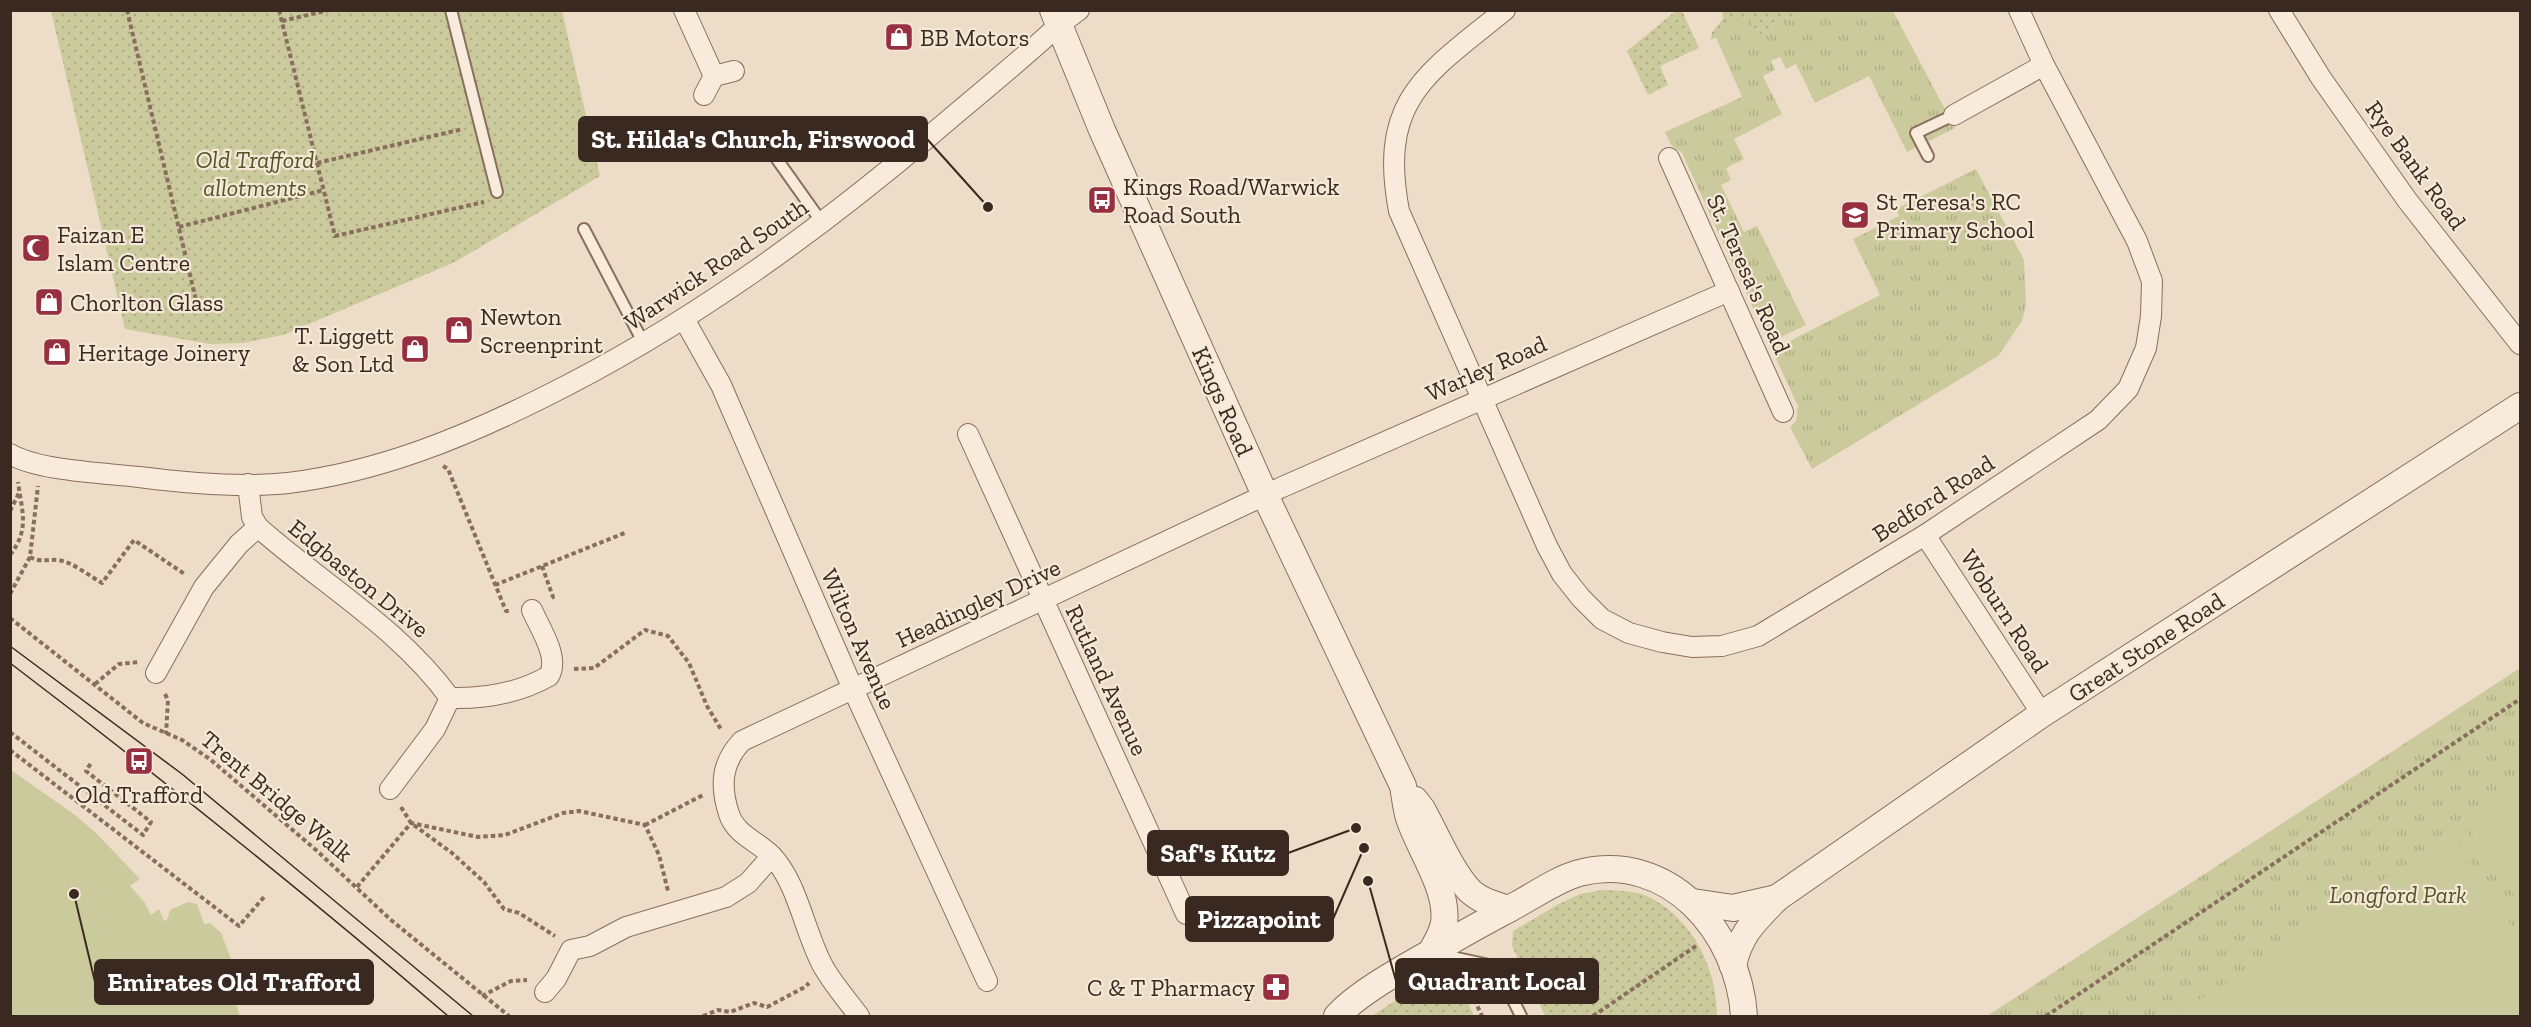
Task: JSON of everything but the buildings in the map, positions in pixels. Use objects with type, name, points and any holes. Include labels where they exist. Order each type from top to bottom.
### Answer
[{"type":"street","points":[[684,10],[714,76]]},
{"type":"street","name":"Warwick Road South","points":[[13,456],[40,465],[170,481],[285,483],[327,477],[419,452],[484,427],[645,344],[764,267],[823,224],[993,83],[1056,18],[1079,10]]},
{"type":"street","name":"Bedford Road","points":[[1505,10],[1445,59],[1418,86],[1406,104],[1399,123],[1393,177],[1399,211],[1547,546],[1562,574],[1602,619],[1629,633],[1692,648],[1722,646],[1758,636],[1925,536],[2098,420],[2128,389],[2146,348],[2151,316],[2152,281],[2132,231],[2044,65],[2020,11]]},
{"type":"street","name":"Rye Bank Road","points":[[2279,10],[2321,78],[2407,200],[2520,344]]},
{"type":"street","name":"Kings Road","points":[[1056,18],[1102,130],[1265,495],[1403,786],[1422,809],[1461,879],[1472,892],[1494,905],[1509,909]]},
{"type":"street","points":[[1954,115],[2044,65]]},
{"type":"street","points":[[704,95],[714,76],[734,71]]},
{"type":"street","name":"St. Teresa's Road","points":[[1669,158],[1784,412]]},
{"type":"street","name":"Warley Road","points":[[1265,495],[1729,291]]},
{"type":"street","name":"Wilton Avenue","points":[[684,319],[721,385],[853,689],[987,981]]},
{"type":"street","name":"Great Stone Road","points":[[1733,966],[1743,935],[1778,898],[2042,714],[2520,406]]},
{"type":"street","name":"Rutland Avenue","points":[[968,434],[1186,914]]},
{"type":"street","name":"Edgbaston Drive","points":[[248,484],[252,517],[258,527],[389,630],[430,672],[450,698]]},
{"type":"street","name":"Headingley Drive","points":[[735,748],[742,741],[1265,495]]},
{"type":"street","name":"Edgbaston Drive","points":[[156,674],[204,588],[239,544],[258,527]]},
{"type":"street","name":"Woburn Road","points":[[1925,536],[2042,714]]},
{"type":"street","points":[[390,789],[435,729],[450,698],[482,698],[499,695],[543,680],[552,671],[552,657],[532,610]]},
{"type":"street","points":[[735,748],[726,764],[722,779],[730,817],[740,832],[772,856],[789,883],[824,967],[859,1017]]},
{"type":"street","name":"Kings Road","points":[[1403,786],[1409,818],[1440,892],[1444,908],[1441,934],[1431,952]]},
{"type":"street","points":[[545,992],[556,979],[571,950],[590,946],[626,927],[726,897],[748,883],[772,856]]},
{"type":"street","points":[[1337,1017],[1360,997],[1431,952],[1549,886],[1578,874],[1601,869],[1628,870],[1651,876],[1693,902],[1717,932],[1733,966],[1739,984],[1744,1017]]},
{"type":"street","name":"Great Stone Road","points":[[1693,902],[1733,908],[1778,898]]},
{"type":"lane","points":[[451,10],[497,192]]},
{"type":"lane","points":[[1928,156],[1916,134],[1954,115]]},
{"type":"lane","points":[[752,124],[823,224]]},
{"type":"lane","points":[[584,229],[645,344]]},
{"type":"lane","points":[[1431,952],[1489,965],[1498,970],[1521,1017]]},
{"type":"path","points":[[127,10],[196,300]]},
{"type":"path","points":[[279,10],[335,237],[496,199],[497,192]]},
{"type":"path","points":[[282,21],[329,10]]},
{"type":"path","points":[[317,163],[480,124]]},
{"type":"path","points":[[179,227],[324,190]]},
{"type":"path","points":[[419,452],[448,469],[506,611],[532,610],[553,597],[542,566]]},
{"type":"path","points":[[10,555],[21,542],[25,513],[13,456]]},
{"type":"path","points":[[10,594],[30,557],[40,465]]},
{"type":"path","points":[[10,511],[19,493]]},
{"type":"path","points":[[495,585],[627,532]]},
{"type":"path","points":[[30,557],[45,562],[58,560],[64,562],[102,583],[134,540],[204,588]]},
{"type":"path","name":"Trent Bridge Walk","points":[[10,618],[143,723],[182,740],[211,760],[357,887],[391,920],[509,1017]]},
{"type":"path","points":[[552,671],[594,668],[645,630],[668,636],[688,663],[716,722],[735,748]]},
{"type":"path","points":[[2046,1017],[2520,699]]},
{"type":"path","points":[[10,732],[143,836],[151,822],[86,771],[91,763]]},
{"type":"path","points":[[10,750],[238,926],[264,897]]},
{"type":"path","points":[[411,823],[478,837],[505,836],[563,813],[579,811],[645,825],[711,791],[722,779]]},
{"type":"path","points":[[390,789],[411,823],[452,853],[484,882],[504,909],[519,913],[571,950]]},
{"type":"path","points":[[357,887],[411,823]]},
{"type":"path","points":[[645,825],[659,855],[668,887],[669,915]]},
{"type":"path","points":[[1593,1017],[1717,932]]},
{"type":"path","points":[[703,1017],[718,1010],[730,1012],[754,1003],[767,1007],[805,987],[824,967]]},
{"type":"path","points":[[482,996],[511,981],[527,980],[545,992]]},
{"type":"path","points":[[1468,986],[1482,1017]]},
{"type":"green space","points":[[1677,10],[1682,11],[1699,48],[1660,66],[1668,85],[1648,95],[1627,51]]},
{"type":"green space","points":[[1809,10],[1893,11],[1955,128],[1907,152],[1869,76],[1815,103],[1796,64],[1786,69],[1780,57],[1771,61],[1775,70],[1763,76],[1782,114],[1734,139],[1744,159],[1726,168],[1731,180],[1721,185],[1744,232],[1757,226],[1806,325],[1769,343],[1682,153],[1671,145],[1665,132],[1742,97],[1714,33],[1747,15],[1757,36]]},
{"type":"green space","name":"Old Trafford allotments","points":[[51,11],[562,11],[600,176],[455,262],[283,335],[243,343],[210,344],[125,329]]},
{"type":"green space","points":[[1722,11],[1809,11],[1757,36],[1715,33],[1717,37],[1711,40],[1712,32],[1723,19]]},
{"type":"green space","points":[[1976,169],[2024,260],[2026,305],[2022,321],[1998,356],[1812,469],[1790,427],[1796,421],[1798,406],[1772,350],[1880,295],[1853,239],[1899,216],[1896,209]]},
{"type":"green space","name":"Longford Park","points":[[2520,668],[2520,1016],[1987,1016]]},
{"type":"green space","points":[[11,770],[75,815],[96,833],[140,879],[130,886],[145,903],[151,915],[159,909],[164,921],[167,920],[170,910],[188,902],[197,904],[204,924],[210,923],[221,933],[231,959],[221,963],[240,1016],[11,1016]]},
{"type":"green space","points":[[2520,789],[2520,905],[2467,826]]},
{"type":"green space","points":[[2452,835],[2520,938],[2520,1016],[2174,1016]]},
{"type":"green space","points":[[1603,890],[1644,895],[1665,907],[1678,918],[1700,947],[1707,963],[1713,981],[1717,1016],[1545,1016],[1512,946],[1513,931],[1580,894]]},
{"type":"green space","points":[[1440,974],[1453,979],[1458,984],[1474,1016],[1372,1016],[1430,977]]},
{"type":"tram line","points":[[10,646],[182,774],[473,1016]]},
{"type":"tram line","points":[[10,663],[232,836],[448,1016]]},
{"type":"place","name":"BB Motors","points":[[899,37]]},
{"type":"place","name":"Kings Road/Warwick Road South","points":[[1102,200]]},
{"type":"place","name":"St. Hilda's Church, Firswood","points":[[988,207]]},
{"type":"place","name":"St Teresa's RC Primary School","points":[[1855,215]]},
{"type":"place","name":"Faizan E Islam Centre","points":[[36,248]]},
{"type":"place","name":"Chorlton Glass","points":[[49,302]]},
{"type":"place","name":"Newton Screenprint","points":[[459,330]]},
{"type":"place","name":"T. Liggett & Son Ltd","points":[[415,349]]},
{"type":"place","name":"Heritage Joinery","points":[[57,352]]},
{"type":"place","name":"Old Trafford","points":[[139,761]]},
{"type":"place","name":"Saf's Kutz","points":[[1356,828]]},
{"type":"place","name":"Pizzapoint","points":[[1364,848]]},
{"type":"place","name":"Quadrant Local","points":[[1368,881]]},
{"type":"place","name":"Emirates Old Trafford","points":[[74,894]]},
{"type":"place","name":"C & T Pharmacy","points":[[1276,987]]}]
